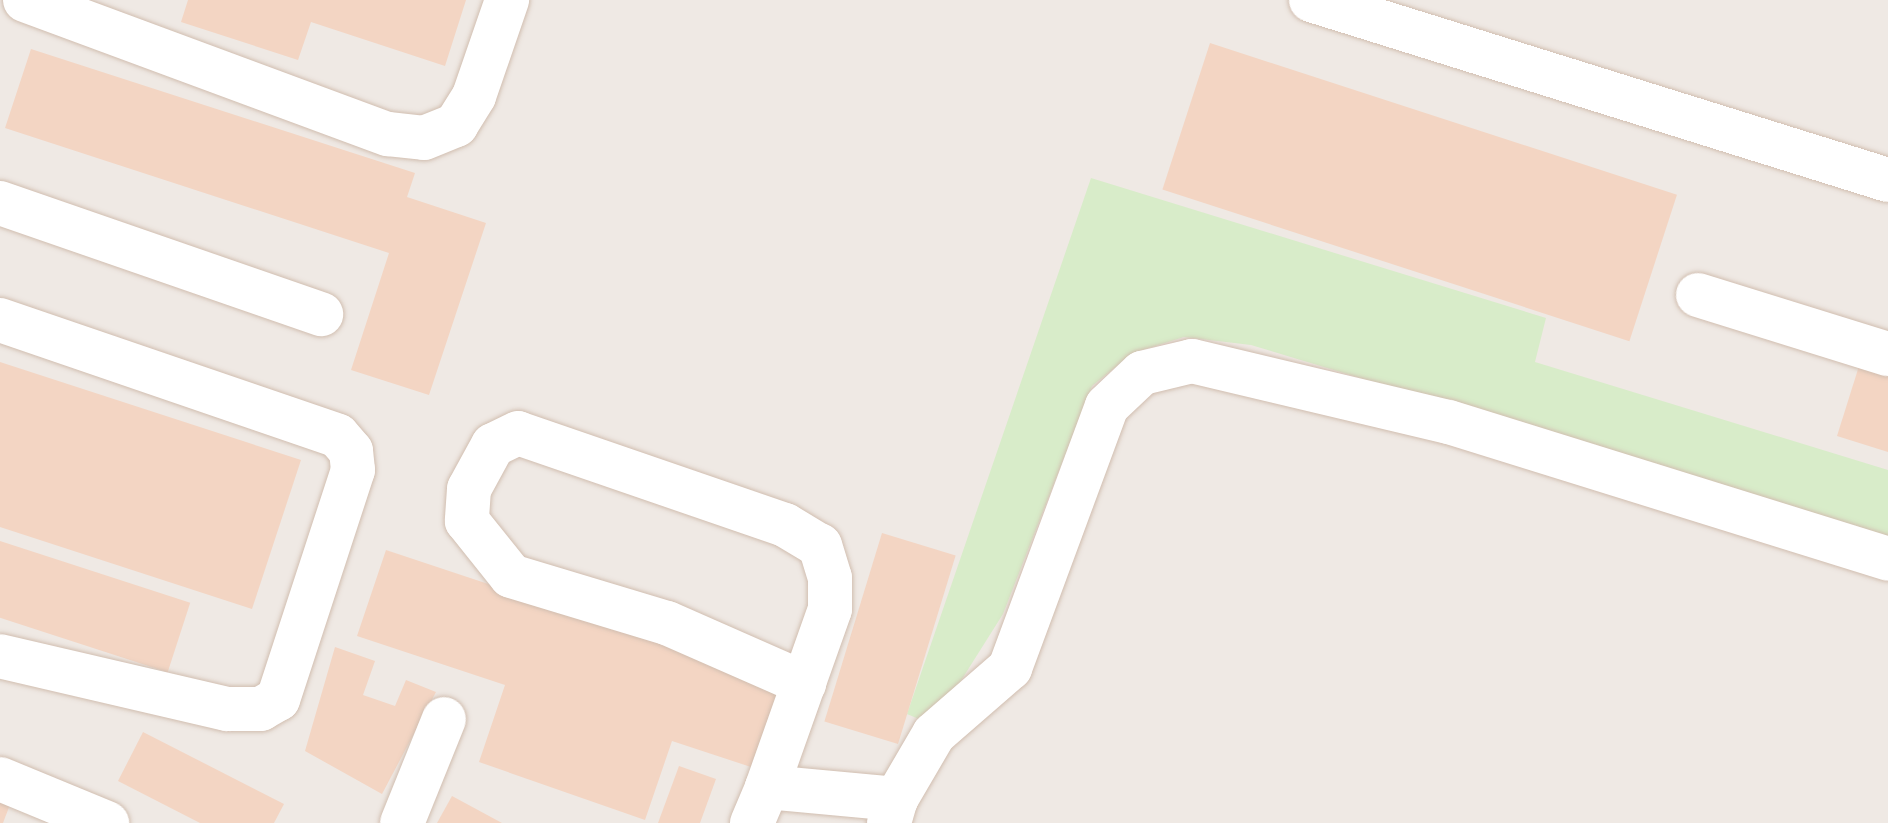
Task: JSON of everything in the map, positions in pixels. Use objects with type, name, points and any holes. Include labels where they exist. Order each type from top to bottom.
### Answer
[{"type":"street","points":[[25,0],[388,134],[424,138],[456,125],[474,96],[507,0]]},
{"type":"street","points":[[1311,0],[1888,180]]},
{"type":"street","points":[[0,203],[321,314]]},
{"type":"street","points":[[1698,295],[1888,354]]},
{"type":"street","points":[[0,320],[338,436],[351,451],[353,470],[278,699],[261,709],[227,709],[0,656]]},
{"type":"street","points":[[804,683],[667,623],[511,576],[467,521],[469,489],[493,445],[518,433],[785,525],[820,546],[830,578],[830,609],[804,683],[760,805],[892,811],[934,734],[1010,668],[1107,406],[1142,373],[1192,361],[1449,422],[1888,559]]},
{"type":"street","points":[[402,823],[444,719]]},
{"type":"street","points":[[0,779],[86,819]]},
{"type":"shaded area","points":[[0,0],[1888,0],[1888,823],[0,823]]},
{"type":"green space","points":[[1091,178],[1546,318],[1535,362],[1888,470],[1888,537],[1251,345],[1184,337],[1133,353],[1092,386],[1003,614],[933,725],[907,714]]},
{"type":"building","points":[[188,0],[466,0],[445,66],[311,22],[298,60],[181,22]]},
{"type":"building","points":[[1210,43],[1677,195],[1629,341],[1162,189]]},
{"type":"building","points":[[31,49],[415,173],[407,197],[486,223],[429,395],[351,370],[389,253],[5,128]]},
{"type":"building","points":[[0,362],[301,460],[252,609],[0,527]]},
{"type":"building","points":[[1859,366],[1888,375],[1888,452],[1837,436]]},
{"type":"building","points":[[882,533],[956,556],[898,744],[824,721]]},
{"type":"building","points":[[0,541],[190,603],[168,672],[0,618]]},
{"type":"building","points":[[386,550],[783,682],[754,768],[672,741],[645,820],[479,762],[505,685],[357,636]]},
{"type":"building","points":[[335,647],[375,661],[363,695],[395,706],[406,680],[436,692],[382,794],[305,751]]},
{"type":"building","points":[[143,732],[284,804],[274,823],[200,823],[118,781]]},
{"type":"building","points":[[679,766],[716,779],[700,823],[658,823]]},
{"type":"building","points":[[0,789],[14,794],[3,823],[0,823]]},
{"type":"building","points":[[452,796],[502,823],[437,823]]}]
